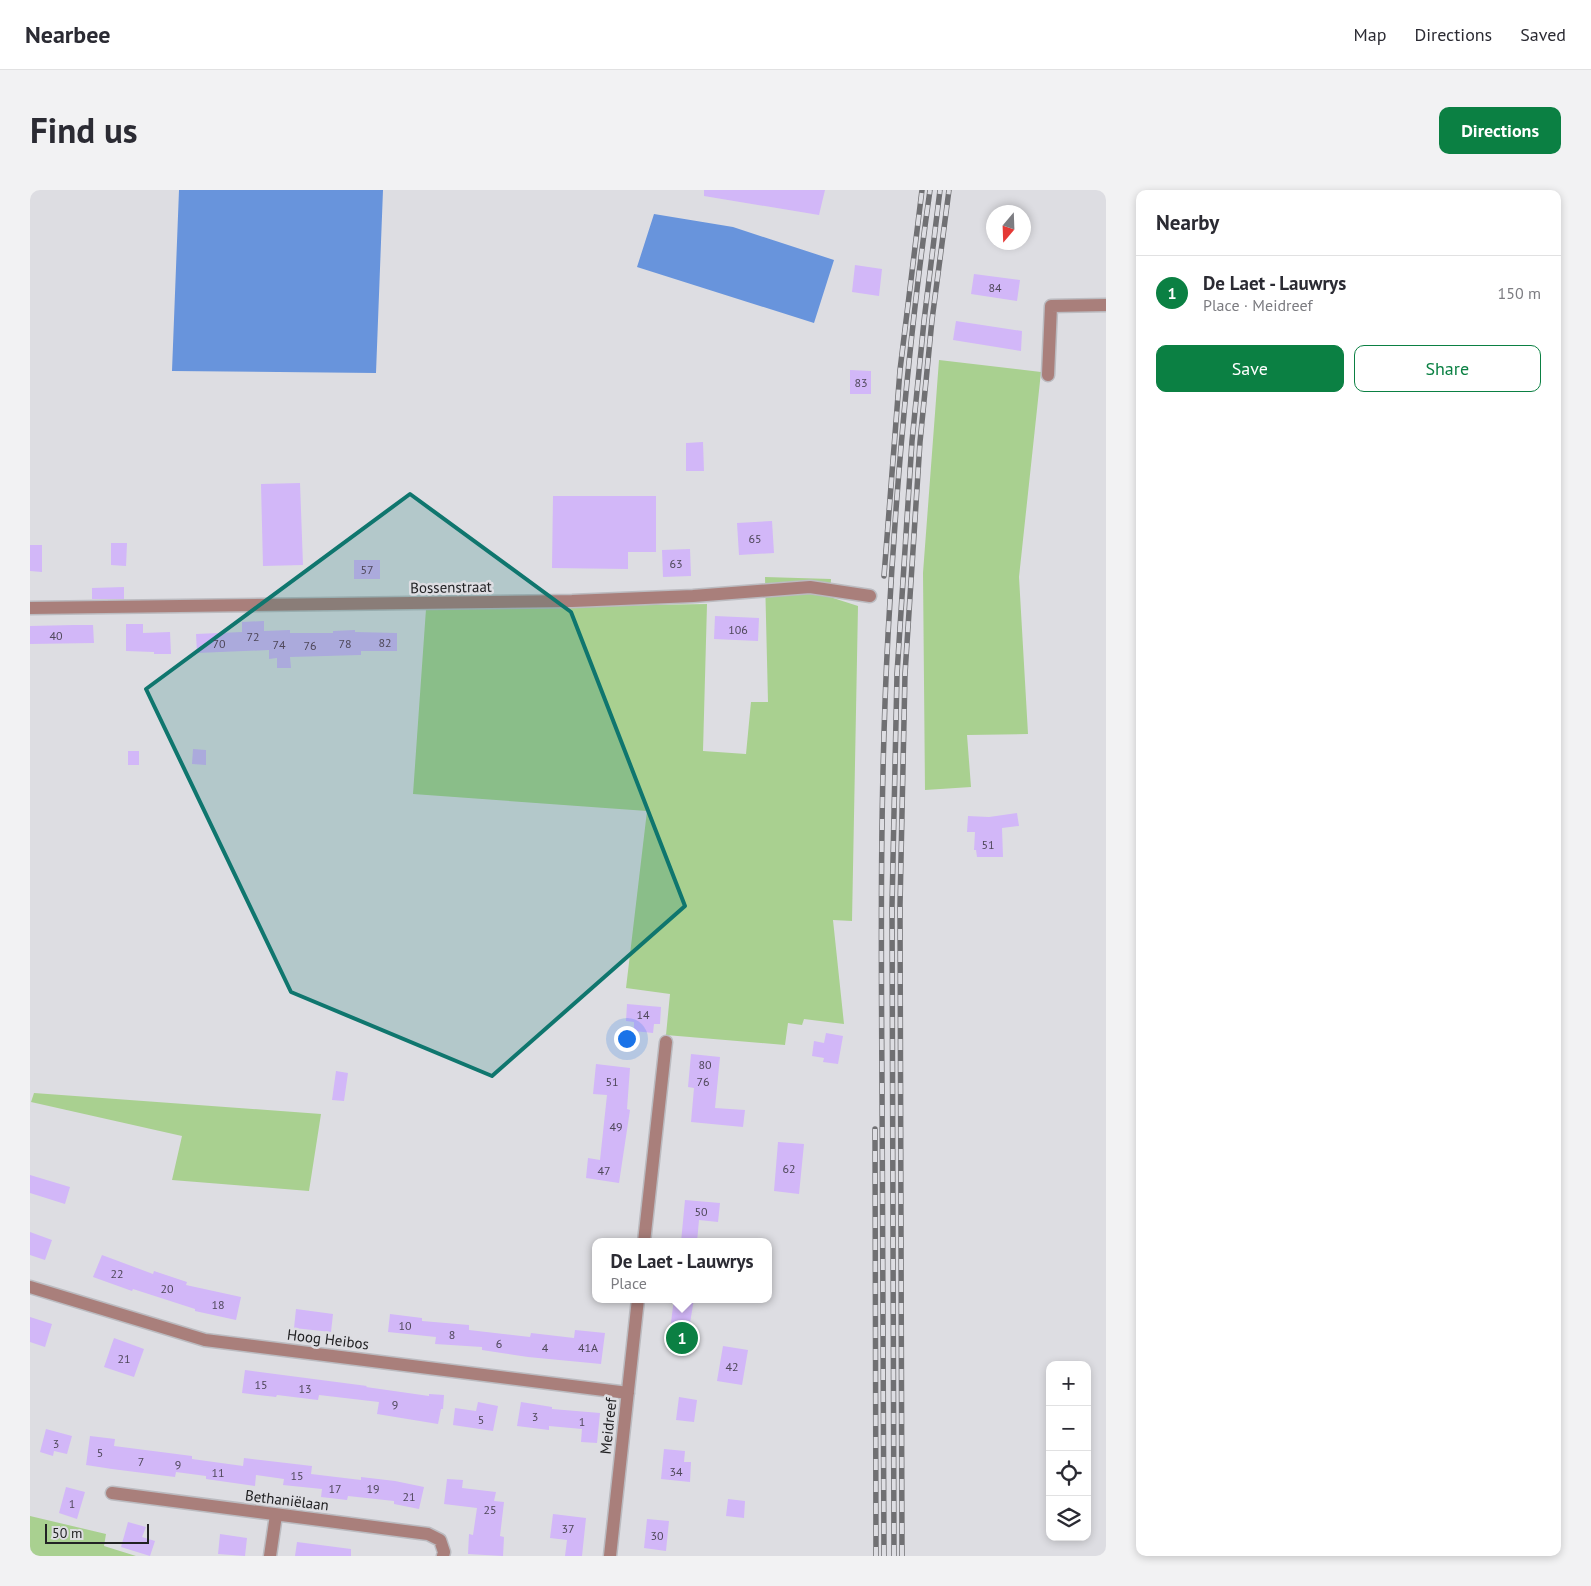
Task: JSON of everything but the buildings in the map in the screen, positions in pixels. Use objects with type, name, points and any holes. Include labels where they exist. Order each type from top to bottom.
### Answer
[{"type":"street","points":[[1048,375],[1051,306],[1106,305]]},
{"type":"street","name":"Bossenstraat","points":[[30,608],[572,601],[693,596],[810,587],[870,596]]},
{"type":"street","points":[[644,1238],[666,1042]]},
{"type":"street","name":"Hoog Heibos","points":[[30,1287],[205,1340],[628,1394]]},
{"type":"street","name":"Meidreef","points":[[610,1556],[638,1303]]},
{"type":"street","name":"Bethaniëlaan","points":[[112,1493],[428,1534],[440,1540],[444,1552],[443,1556]]},
{"type":"street","points":[[270,1556],[276,1514]]},
{"type":"highlighted area","points":[[410,494],[571,612],[685,906],[492,1076],[291,992],[146,689]]},
{"type":"green space","points":[[939,360],[1041,372],[1019,577],[1028,734],[967,735],[971,787],[925,790],[923,573]]},
{"type":"green space","points":[[765,577],[831,579],[830,597],[858,606],[852,921],[833,920],[844,1024],[804,1019],[802,1025],[788,1023],[785,1045],[666,1035],[670,994],[626,988],[647,811],[413,794],[426,609],[707,604],[703,751],[746,754],[751,702],[768,702]]},
{"type":"green space","points":[[34,1093],[321,1114],[309,1191],[172,1180],[182,1136],[31,1102]]},
{"type":"green space","points":[[30,1516],[106,1534],[104,1546],[136,1556],[30,1556]]},
{"type":"water","points":[[179,190],[383,190],[376,373],[172,371]]},
{"type":"water","points":[[654,214],[733,227],[834,260],[814,323],[637,267]]},
{"type":"railway","points":[[884,576],[900,370],[922,190]]},
{"type":"railway","points":[[884,1556],[881,918],[885,692],[899,467],[916,301],[930,190]]},
{"type":"railway","points":[[894,1556],[892,906],[897,674],[912,441],[940,190]]},
{"type":"railway","points":[[902,1556],[900,906],[905,674],[920,442],[932,320],[949,190]]},
{"type":"railway","points":[[875,1129],[876,1556]]},
{"type":"place","name":"De Laet - Lauwrys","points":[[682,1338]]}]
